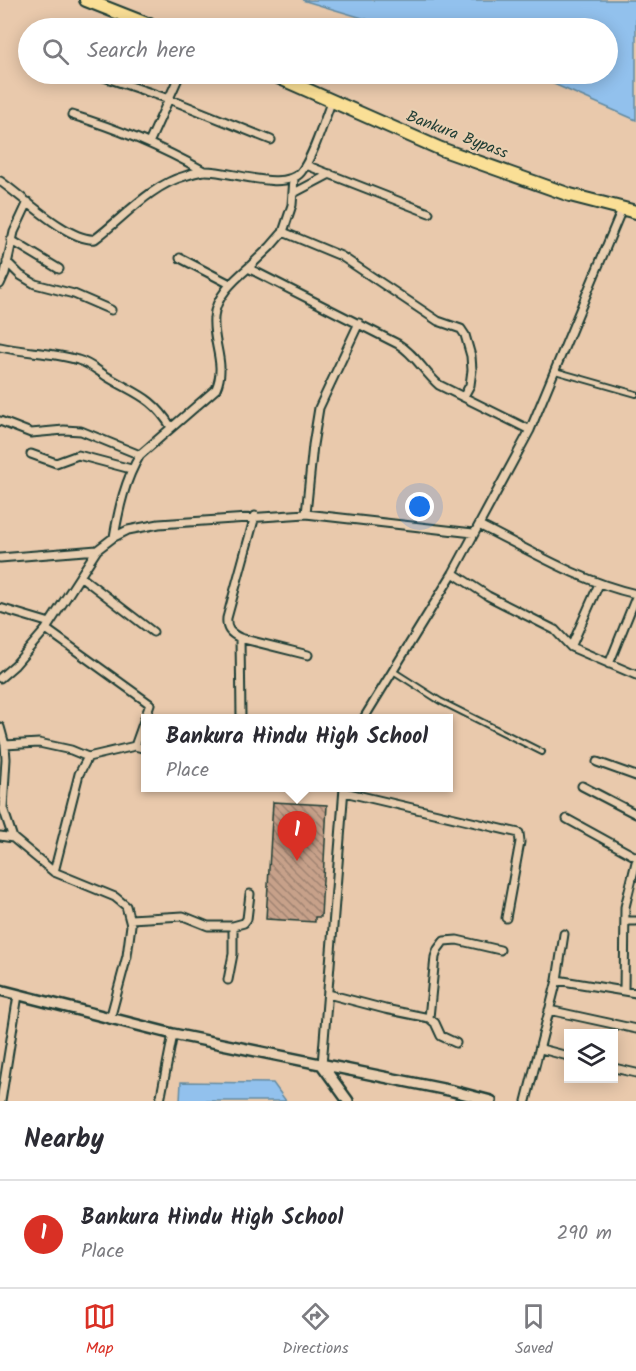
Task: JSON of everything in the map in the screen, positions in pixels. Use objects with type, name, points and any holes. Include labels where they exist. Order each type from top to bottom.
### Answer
[{"type":"highway","points":[[86,0],[132,18]]},
{"type":"highway","name":"Bankura Bypass","points":[[294,84],[452,153],[570,195],[636,212]]},
{"type":"street","points":[[125,84],[271,140]]},
{"type":"street","points":[[150,142],[176,84]]},
{"type":"street","points":[[72,115],[150,142],[204,171],[288,180],[294,178],[306,165],[332,100]]},
{"type":"street","points":[[306,165],[429,213]]},
{"type":"street","points":[[0,181],[63,229],[81,238],[95,239],[161,187],[183,176],[204,171]]},
{"type":"street","points":[[294,193],[330,174]]},
{"type":"street","points":[[114,537],[120,502],[131,469],[140,455],[210,396],[219,382],[221,374],[214,318],[217,304],[230,284],[283,232],[294,193],[294,178]]},
{"type":"street","points":[[0,284],[11,240],[28,202]]},
{"type":"street","points":[[366,714],[453,573],[530,430],[622,209]]},
{"type":"street","points":[[283,232],[341,256],[438,321],[461,329],[471,356],[472,370],[470,385],[464,396]]},
{"type":"street","points":[[11,240],[59,269]]},
{"type":"street","points":[[180,258],[230,284]]},
{"type":"street","points":[[7,262],[20,275],[35,284],[74,294],[111,310]]},
{"type":"street","points":[[248,268],[406,349],[439,385],[530,430]]},
{"type":"street","points":[[306,514],[319,408],[359,323]]},
{"type":"street","points":[[0,347],[69,358],[88,364],[145,397],[162,412],[171,427]]},
{"type":"street","points":[[0,421],[31,433],[81,431],[140,455]]},
{"type":"street","points":[[31,454],[56,463],[69,456],[78,455],[131,469]]},
{"type":"street","points":[[0,678],[15,665],[48,626],[97,550],[114,537],[142,526],[306,514],[473,533]]},
{"type":"street","points":[[255,516],[227,618],[228,629],[240,638],[308,655]]},
{"type":"street","points":[[479,525],[565,570],[636,596],[609,664]]},
{"type":"street","points":[[0,558],[97,550]]},
{"type":"street","points":[[453,573],[488,596],[555,630],[571,647],[636,675]]},
{"type":"street","points":[[80,576],[153,632]]},
{"type":"street","points":[[571,647],[599,584]]},
{"type":"street","points":[[0,608],[48,626],[150,704],[146,714]]},
{"type":"street","points":[[240,638],[241,714]]},
{"type":"street","points":[[0,726],[5,745],[1,808],[13,838],[54,872],[115,897],[126,906],[130,919],[127,956],[110,1019]]},
{"type":"street","points":[[135,746],[141,729]]},
{"type":"street","points":[[5,745],[39,743],[71,750],[87,757],[135,746],[141,748]]},
{"type":"street","points":[[54,872],[79,774],[87,757]]},
{"type":"street","points":[[597,762],[636,776]]},
{"type":"street","points":[[582,786],[636,814]]},
{"type":"street","points":[[344,792],[322,1065],[348,1101]]},
{"type":"street","points":[[352,792],[519,833],[520,842],[506,918]]},
{"type":"street","points":[[567,819],[636,856]]},
{"type":"street","points":[[0,836],[13,838]]},
{"type":"street","points":[[624,991],[627,893],[636,862]]},
{"type":"street","points":[[130,919],[174,915],[208,926],[233,926],[244,923],[247,919],[250,894]]},
{"type":"street","points":[[625,921],[636,921]]},
{"type":"street","points":[[228,980],[233,954],[233,926]]},
{"type":"street","points":[[526,1101],[557,980],[564,934]]},
{"type":"street","points":[[429,1018],[435,957],[444,941],[457,940],[500,951]]},
{"type":"street","points":[[557,980],[636,993]]},
{"type":"street","points":[[0,990],[173,1034],[453,1090],[491,1101]]},
{"type":"street","points":[[328,994],[429,1018],[435,1023],[444,1039],[456,1043]]},
{"type":"street","points":[[1,1101],[18,995]]},
{"type":"street","points":[[549,1010],[636,1029]]},
{"type":"street","points":[[160,1101],[173,1034]]},
{"type":"street","points":[[541,1049],[564,1055]]},
{"type":"street","points":[[618,1069],[636,1073]]},
{"type":"lane","points":[[554,370],[636,394]]},
{"type":"lane","points":[[393,671],[440,701],[542,752]]},
{"type":"water","points":[[302,0],[636,0],[636,120],[554,84],[618,84],[618,18],[362,18]]},
{"type":"water","points":[[181,1082],[273,1083],[286,1101],[180,1101]]},
{"type":"building","points":[[273,802],[327,805],[321,917],[315,917],[315,922],[266,919]]},
{"type":"place","name":"Bankura Hindu High School","points":[[297,861]]}]
